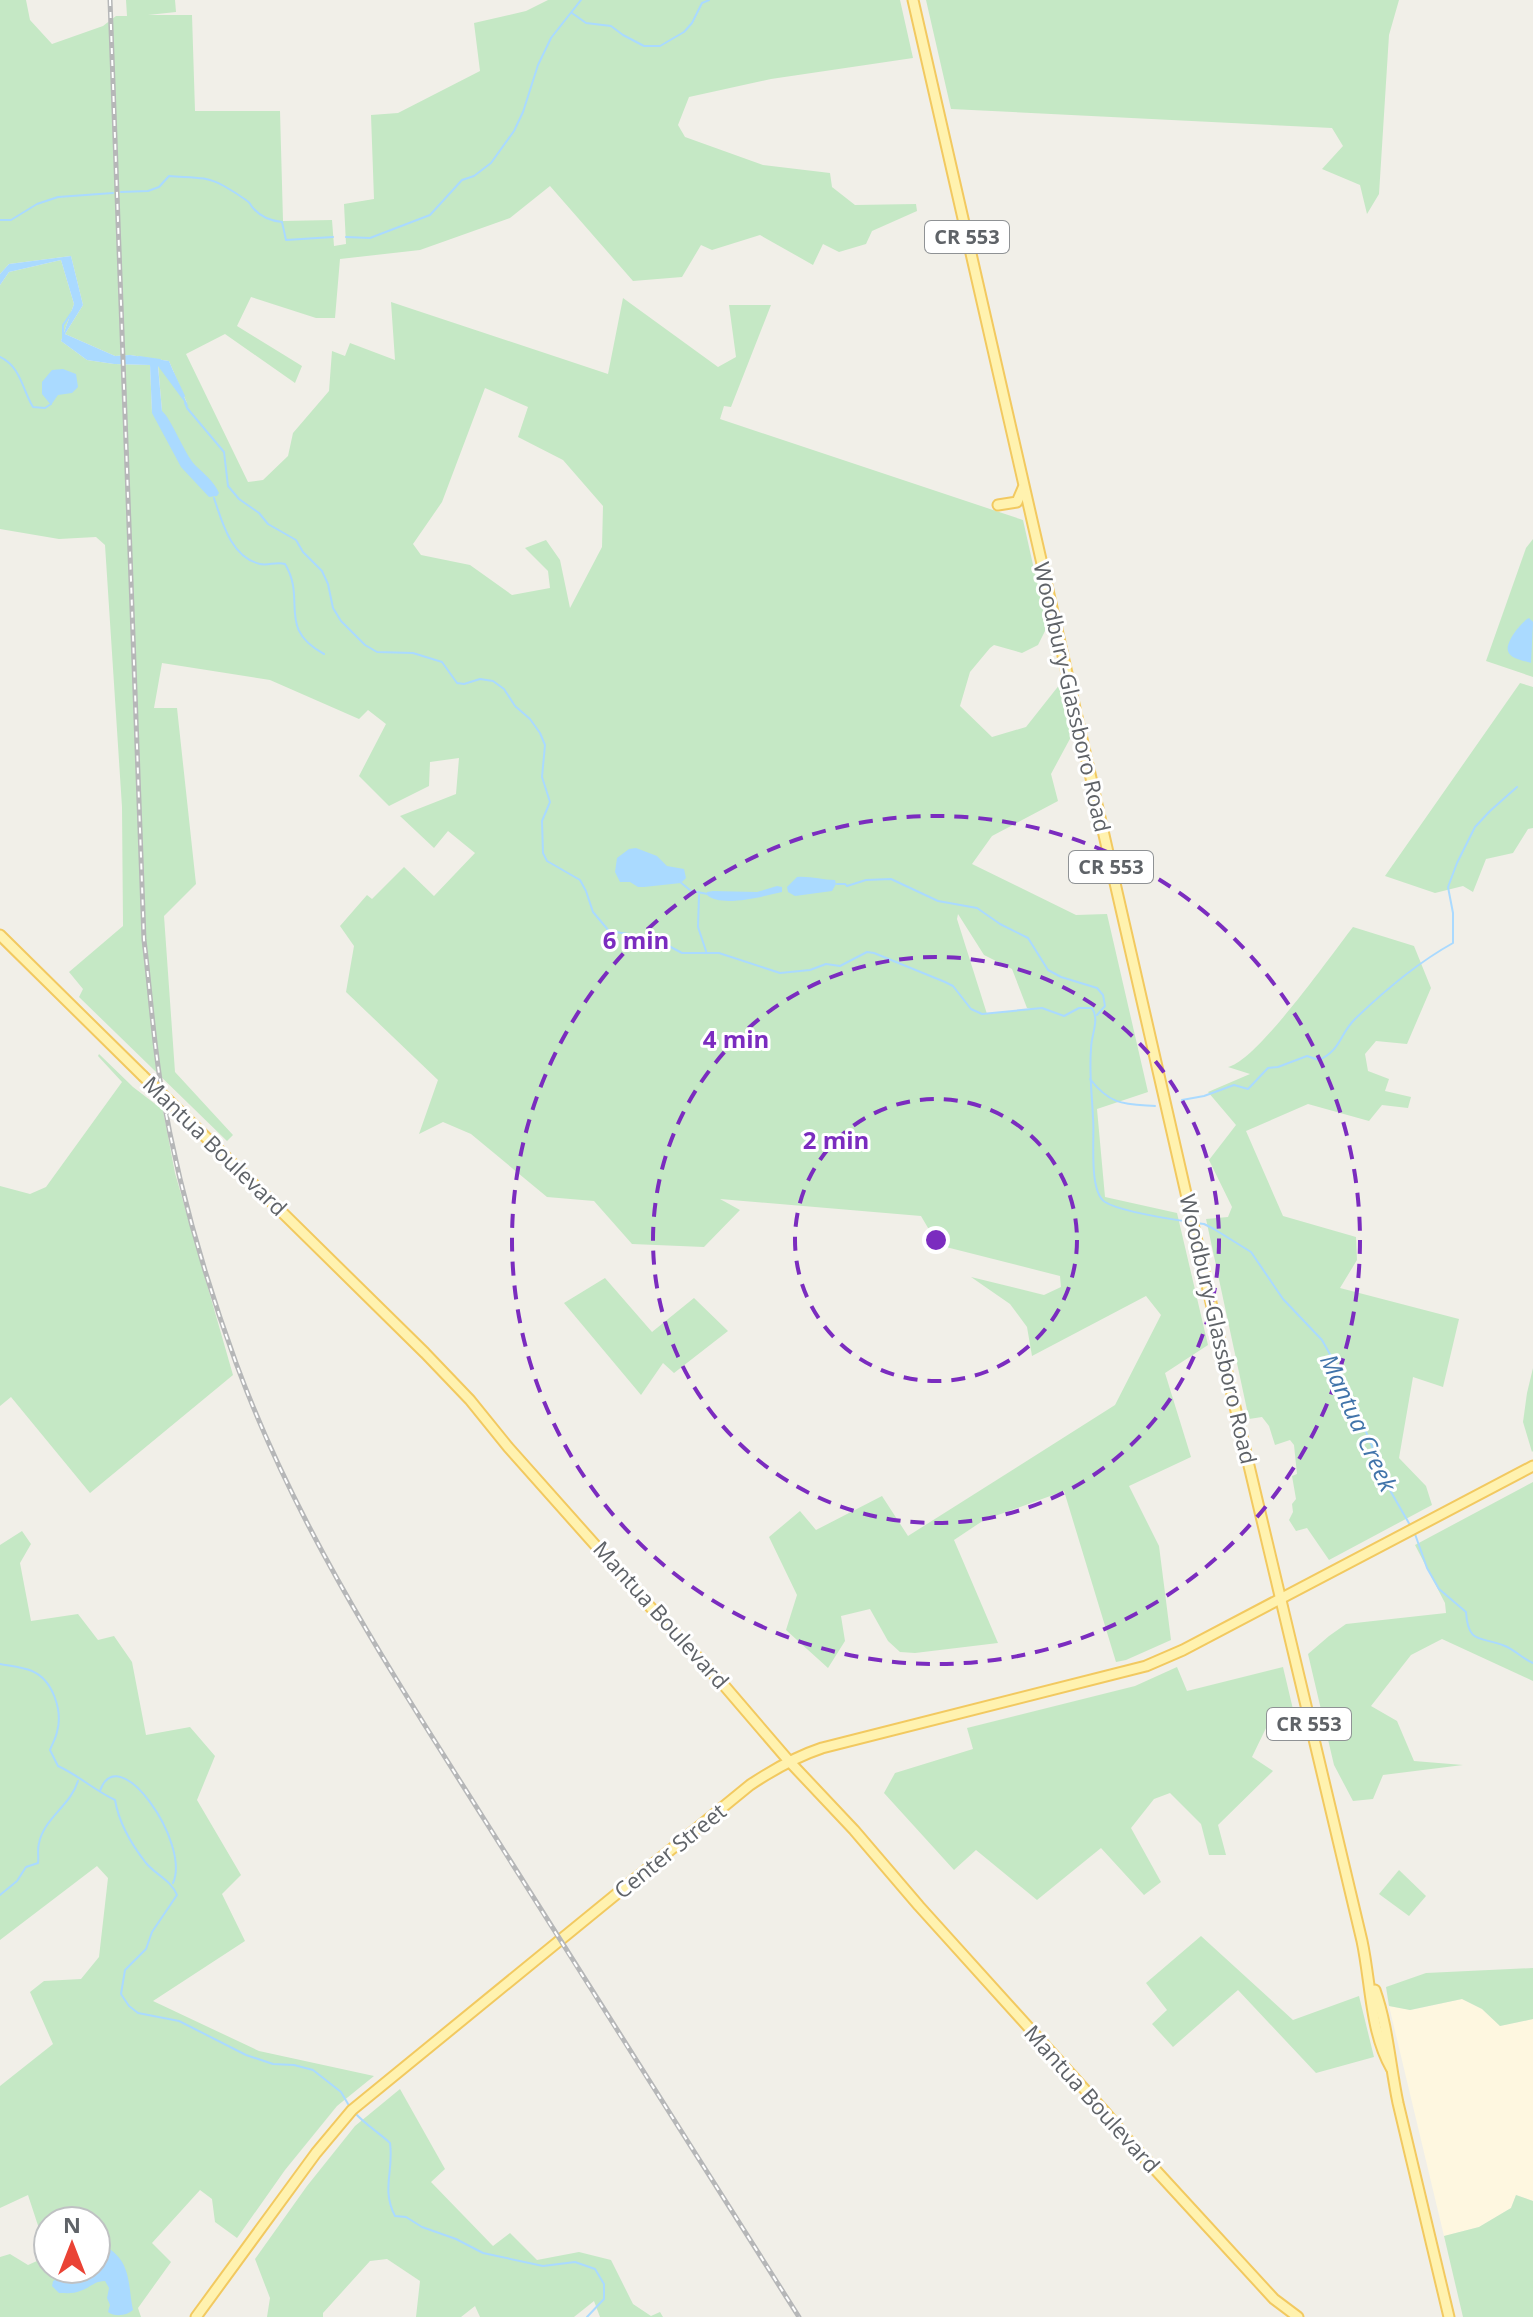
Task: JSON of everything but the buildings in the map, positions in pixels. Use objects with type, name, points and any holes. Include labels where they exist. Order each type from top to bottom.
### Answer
[{"type":"main road","name":"Woodbury-Glassboro Road","points":[[913,0],[1280,1599]]},
{"type":"main road","points":[[998,505],[1017,502],[1023,488]]},
{"type":"main road","name":"Mantua Boulevard","points":[[0,935],[470,1400],[653,1610],[854,1830],[1187,2206],[1274,2299],[1298,2317]]},
{"type":"main road","name":"Center Street","points":[[196,2317],[316,2153],[352,2110],[750,1785],[788,1760],[822,1748],[1146,1666],[1533,1466]]},
{"type":"main road","name":"CR 553","points":[[1280,1599],[1368,1972],[1382,2017],[1449,2317]]},
{"type":"shaded area","points":[[1462,1999],[1482,2009],[1500,2026],[1533,2019],[1533,2201],[1516,2195],[1511,2208],[1479,2227],[1444,2236],[1389,2006],[1411,2010]]},
{"type":"green space","points":[[0,0],[26,0],[30,20],[52,44],[103,26],[116,16],[127,16],[126,0],[175,0],[176,12],[148,15],[192,15],[195,111],[280,111],[283,221],[332,220],[334,246],[346,244],[344,204],[374,199],[371,115],[398,113],[480,71],[474,23],[526,11],[548,0],[900,0],[913,58],[771,79],[689,97],[678,125],[685,137],[763,165],[830,173],[832,187],[855,205],[916,204],[917,211],[872,231],[866,244],[839,252],[823,244],[813,265],[760,235],[712,250],[701,245],[682,277],[633,281],[550,186],[510,218],[420,250],[340,259],[335,318],[316,318],[251,297],[237,326],[302,366],[295,383],[225,334],[186,354],[248,482],[263,480],[288,456],[293,433],[329,391],[332,351],[345,356],[350,343],[395,360],[391,302],[608,374],[623,298],[718,367],[736,357],[729,305],[771,305],[731,407],[724,406],[720,419],[1023,520],[1047,627],[1038,645],[1022,653],[994,645],[990,648],[970,672],[960,706],[992,737],[1026,727],[1060,684],[1072,735],[1051,774],[1058,801],[992,836],[972,864],[1076,915],[1107,914],[1148,1092],[1097,1109],[1105,1197],[1177,1213],[1208,1345],[1165,1373],[1191,1457],[1129,1486],[1159,1546],[1171,1640],[1116,1662],[1064,1491],[984,1520],[954,1540],[998,1643],[900,1652],[888,1641],[870,1609],[841,1616],[845,1641],[828,1668],[786,1630],[797,1595],[769,1537],[800,1511],[816,1530],[882,1496],[908,1536],[1115,1405],[1161,1315],[1146,1296],[1032,1356],[1027,1327],[1010,1304],[971,1277],[1044,1295],[1061,1287],[1060,1276],[938,1245],[921,1216],[720,1199],[740,1210],[704,1247],[632,1244],[594,1201],[547,1197],[471,1134],[443,1122],[419,1134],[438,1080],[346,992],[354,946],[340,926],[367,895],[372,899],[404,867],[434,896],[475,853],[448,831],[434,848],[400,816],[456,794],[459,758],[430,762],[429,786],[389,806],[359,776],[386,724],[368,710],[359,719],[270,680],[162,663],[154,708],[177,708],[196,884],[164,916],[175,1072],[233,1135],[227,1141],[79,997],[83,989],[69,972],[123,926],[122,807],[105,545],[96,537],[59,539],[0,529],[0,285],[9,272],[61,260],[74,304],[61,341],[87,360],[150,365],[152,413],[162,411],[158,364],[187,403],[169,361],[115,356],[65,334],[83,305],[71,256],[9,264],[0,274]],"holes":[[[485,388],[528,407],[518,437],[563,460],[603,506],[602,547],[570,608],[560,560],[546,540],[525,548],[548,571],[550,588],[512,595],[470,565],[421,555],[413,544],[442,502]],[[958,914],[984,955],[1012,969],[1027,1008],[1033,1009],[987,1014]]]},
{"type":"green space","points":[[926,0],[1399,0],[1389,35],[1379,194],[1367,214],[1360,185],[1322,169],[1343,146],[1332,128],[951,109]]},
{"type":"green space","points":[[1533,539],[1533,677],[1486,661],[1526,548]]},
{"type":"green space","points":[[1520,683],[1533,687],[1533,828],[1528,829],[1513,853],[1486,859],[1473,892],[1463,886],[1435,893],[1385,876]]},
{"type":"green space","points":[[1353,927],[1414,946],[1431,988],[1407,1044],[1376,1041],[1365,1054],[1368,1071],[1389,1079],[1385,1091],[1411,1097],[1408,1108],[1382,1105],[1369,1121],[1308,1104],[1246,1131],[1283,1216],[1356,1237],[1357,1260],[1340,1288],[1459,1319],[1443,1387],[1413,1377],[1399,1458],[1426,1486],[1432,1505],[1329,1560],[1307,1528],[1296,1531],[1289,1520],[1296,1499],[1292,1476],[1297,1474],[1294,1445],[1290,1440],[1275,1445],[1269,1426],[1262,1417],[1249,1419],[1206,1219],[1228,1217],[1232,1207],[1209,1160],[1236,1125],[1208,1092],[1250,1074],[1228,1067],[1257,1047]]},
{"type":"green space","points":[[99,1054],[133,1087],[163,1110],[175,1173],[233,1375],[90,1493],[11,1397],[0,1406],[0,1186],[30,1194],[46,1187],[122,1082]]},
{"type":"green space","points":[[605,1278],[652,1332],[694,1298],[728,1331],[674,1373],[663,1363],[641,1395],[564,1303]]},
{"type":"green space","points":[[1533,1368],[1533,1451],[1532,1452],[1523,1422]]},
{"type":"green space","points":[[1533,1482],[1533,1681],[1442,1639],[1411,1655],[1371,1706],[1397,1721],[1414,1761],[1463,1765],[1383,1775],[1373,1799],[1353,1801],[1334,1765],[1308,1654],[1346,1624],[1446,1613],[1445,1603],[1415,1545]]},
{"type":"green space","points":[[22,1531],[31,1544],[20,1563],[31,1621],[78,1614],[98,1640],[114,1636],[132,1662],[146,1735],[190,1727],[215,1756],[197,1800],[241,1875],[222,1894],[245,1941],[153,2001],[259,2051],[374,2076],[337,2106],[285,2170],[237,2238],[215,2222],[212,2199],[200,2190],[152,2243],[171,2262],[138,2308],[141,2317],[0,2317],[0,2257],[10,2254],[28,2265],[32,2263],[32,2285],[112,2285],[112,2205],[32,2207],[28,2195],[0,2208],[0,2086],[53,2044],[30,1992],[44,1981],[81,1979],[99,1957],[108,1878],[97,1866],[0,1940],[0,1545]]},
{"type":"green space","points":[[1177,1667],[1187,1691],[1283,1667],[1296,1722],[1267,1726],[1252,1757],[1273,1771],[1218,1825],[1226,1855],[1209,1855],[1201,1824],[1170,1793],[1154,1799],[1131,1828],[1161,1882],[1144,1895],[1101,1848],[1037,1900],[976,1850],[954,1870],[884,1793],[895,1773],[973,1749],[967,1728],[1135,1686]]},
{"type":"green space","points":[[1399,1870],[1426,1896],[1409,1916],[1379,1894]]},
{"type":"green space","points":[[1201,1936],[1293,2020],[1359,1996],[1374,2057],[1316,2073],[1238,1990],[1173,2047],[1152,2024],[1167,2010],[1146,1983]]},
{"type":"green space","points":[[1533,1968],[1533,2019],[1500,2026],[1482,2009],[1462,1999],[1410,2010],[1389,2006],[1386,1987],[1426,1973]]},
{"type":"green space","points":[[400,2089],[445,2169],[431,2182],[493,2246],[510,2233],[537,2260],[579,2252],[611,2260],[633,2304],[651,2316],[660,2312],[663,2317],[600,2317],[594,2301],[574,2317],[480,2317],[475,2306],[461,2317],[416,2317],[420,2281],[387,2259],[370,2261],[323,2313],[323,2317],[267,2317],[270,2298],[255,2259],[355,2126]]},
{"type":"green space","points":[[1516,2195],[1533,2201],[1533,2317],[1463,2317],[1444,2236],[1479,2227],[1511,2208]]},
{"type":"water","points":[[71,256],[83,305],[65,334],[115,356],[169,361],[189,408],[158,366],[162,411],[191,460],[217,489],[217,496],[209,497],[181,467],[152,413],[150,365],[87,360],[61,341],[74,304],[61,260],[9,272],[0,285],[0,274],[9,264]]},
{"type":"water","points":[[63,369],[76,374],[78,387],[72,393],[58,395],[51,405],[42,394],[42,382],[52,370]]},
{"type":"water","points":[[1529,618],[1533,622],[1531,663],[1512,656],[1508,651],[1515,632]]},
{"type":"water","points":[[636,848],[657,856],[667,866],[684,869],[686,878],[681,883],[644,887],[620,882],[615,872],[617,858]]},
{"type":"water","points":[[797,877],[835,880],[836,884],[832,891],[795,896],[788,892],[787,887]]},
{"type":"water","points":[[782,887],[782,892],[743,900],[722,901],[707,895],[707,892],[713,891],[757,892]]},
{"type":"water","points":[[112,2251],[128,2276],[133,2310],[124,2315],[108,2312],[107,2285],[112,2285]]},
{"type":"water","points":[[92,2285],[73,2293],[59,2293],[52,2286]]},
{"type":"waterway","points":[[346,237],[370,238],[430,215],[462,180],[474,176],[491,163],[514,131],[551,38],[581,0]]},
{"type":"waterway","points":[[572,13],[586,23],[611,26],[644,46],[660,46],[684,32],[702,3],[709,0]]},
{"type":"waterway","points":[[121,192],[148,191],[159,187],[169,176],[204,179],[217,182],[235,193],[263,216],[282,222],[286,240],[333,237]]},
{"type":"waterway","points":[[0,220],[11,220],[37,204],[58,197],[113,193]]},
{"type":"waterway","name":"Mantua Creek","points":[[63,338],[63,325],[72,312]]},
{"type":"waterway","points":[[0,357],[17,372],[33,407],[45,408],[51,404]]},
{"type":"waterway","name":"Mantua Creek","points":[[139,357],[160,360]]},
{"type":"waterway","name":"Mantua Creek","points":[[173,373],[184,396]]},
{"type":"waterway","name":"Mantua Creek","points":[[185,403],[224,452],[228,486],[268,524],[296,540],[322,571],[333,608],[341,621],[365,645],[377,652],[413,653],[442,662],[457,683],[480,679],[493,681],[530,719],[545,745],[542,777],[550,802],[542,821],[543,853],[547,861],[580,880],[593,912],[609,931],[654,938],[682,953],[719,953],[780,973],[810,970],[826,964],[840,966],[867,952],[874,953],[953,986],[971,1009],[982,1014],[1042,1008],[1064,1016],[1079,1008],[1092,1008],[1095,1018],[1090,1067],[1093,1163],[1100,1196],[1105,1202],[1122,1209],[1190,1222]]},
{"type":"waterway","points":[[214,498],[229,537],[242,554],[260,564],[285,564],[294,590],[296,624],[309,644],[324,654]]},
{"type":"waterway","points":[[1182,1100],[1234,1085],[1248,1089],[1268,1068],[1307,1056],[1319,1060],[1326,1056],[1355,1019],[1377,998],[1414,968],[1453,943],[1453,913],[1448,887],[1457,863],[1475,827],[1517,787]]},
{"type":"waterway","points":[[837,884],[847,886],[866,880],[891,879],[938,901],[977,908],[1028,938],[1048,970],[1097,988],[1103,995],[1105,1006],[1097,1015]]},
{"type":"waterway","points":[[679,881],[691,891],[708,894]]},
{"type":"waterway","points":[[699,895],[698,927],[706,951]]},
{"type":"waterway","points":[[1090,1079],[1105,1094],[1119,1102],[1155,1106]]},
{"type":"waterway","name":"Mantua Creek","points":[[1196,1223],[1214,1229],[1251,1252],[1283,1299],[1322,1340],[1345,1381],[1391,1492],[1410,1525]]},
{"type":"waterway","name":"Mantua Creek","points":[[1415,1534],[1427,1568],[1439,1589],[1466,1612],[1473,1635],[1509,1648],[1533,1663]]},
{"type":"waterway","points":[[0,1664],[32,1671],[46,1681],[55,1697],[59,1715],[50,1750],[58,1766],[115,1800],[135,1848],[177,1895],[152,1932],[146,1949],[125,1970],[121,1994],[129,2006],[138,2013],[179,2021],[246,2055],[273,2064],[313,2070],[341,2092],[351,2109]]},
{"type":"waterway","points":[[100,1791],[109,1778],[122,1777],[136,1786],[150,1802],[172,1844],[176,1865],[173,1883]]},
{"type":"waterway","points":[[0,1895],[17,1881],[26,1867],[38,1863],[42,1834],[75,1790],[78,1781]]},
{"type":"waterway","points":[[355,2113],[390,2143],[388,2188],[395,2216],[406,2217],[483,2253],[543,2266],[575,2262],[595,2269],[604,2284],[604,2299],[587,2317]]},
{"type":"railway","points":[[110,0],[144,940],[161,1086],[183,1191],[202,1261],[260,1424],[316,1541],[414,1708],[799,2317]]}]
